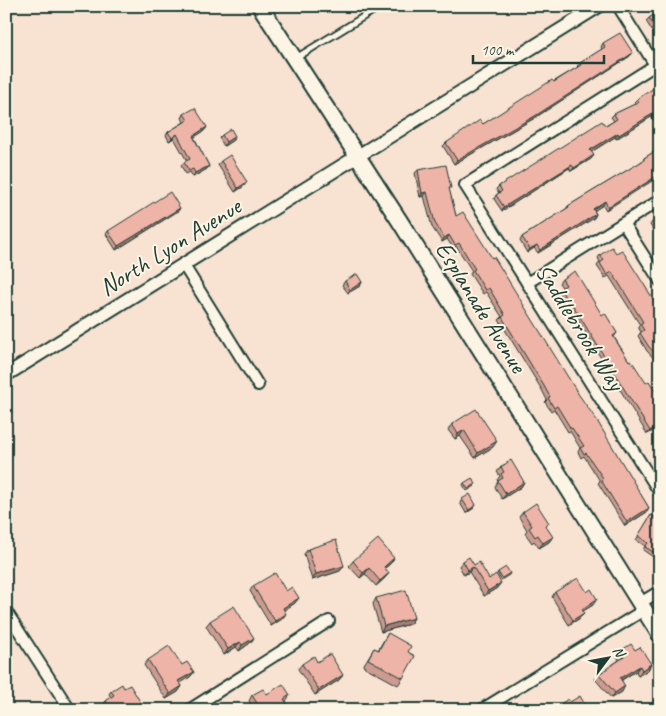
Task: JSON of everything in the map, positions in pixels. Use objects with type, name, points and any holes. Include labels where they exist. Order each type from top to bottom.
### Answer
[{"type":"main road","name":"Esplanade Avenue","points":[[260,6],[660,635]]},
{"type":"street","name":"North Lyon Avenue","points":[[6,376],[599,6]]},
{"type":"street","points":[[618,6],[657,64]]},
{"type":"street","name":"Saddlebrook Way","points":[[657,64],[465,185],[660,492]]},
{"type":"street","points":[[527,283],[660,200]]},
{"type":"street","points":[[623,223],[660,281]]},
{"type":"street","points":[[183,264],[258,385]]},
{"type":"street","points":[[481,710],[642,606],[660,590]]},
{"type":"street","points":[[6,611],[70,710]]},
{"type":"street","points":[[189,710],[329,621]]},
{"type":"lane","points":[[294,60],[381,6]]},
{"type":"building","points":[[660,11],[660,35],[649,18]]},
{"type":"building","points":[[620,33],[633,53],[535,116],[457,160],[446,143],[480,120],[483,124],[552,80],[554,82],[581,65],[580,63],[605,47],[603,43]]},
{"type":"building","points":[[660,84],[660,115],[656,117],[654,113],[619,135],[618,133],[590,150],[594,155],[574,168],[572,165],[504,207],[496,195],[502,191],[499,186],[602,121],[606,126],[617,119],[614,114],[639,102],[637,99]]},
{"type":"building","points":[[195,108],[207,127],[193,136],[209,166],[195,173],[193,169],[189,171],[184,162],[190,159],[177,134],[172,138],[168,132],[188,120],[184,114]]},
{"type":"building","points":[[231,129],[235,136],[226,142],[222,135]]},
{"type":"building","points":[[660,148],[660,174],[608,207],[605,201],[593,209],[596,214],[540,250],[537,245],[530,249],[522,237]]},
{"type":"building","points":[[230,155],[247,182],[238,188],[221,161]]},
{"type":"building","points":[[446,165],[456,216],[463,212],[492,258],[494,257],[579,395],[596,419],[649,508],[627,522],[601,480],[603,478],[586,453],[584,454],[580,448],[584,446],[557,406],[554,408],[548,398],[550,397],[544,386],[502,317],[505,315],[489,288],[485,290],[459,243],[455,245],[449,235],[444,238],[435,223],[427,192],[422,193],[418,170]]},
{"type":"building","points":[[170,192],[180,208],[118,246],[108,231]]},
{"type":"building","points":[[660,217],[660,234],[652,222]]},
{"type":"building","points":[[612,247],[616,253],[622,250],[657,305],[653,307],[660,319],[660,358],[649,347],[640,333],[644,330],[640,324],[643,322],[612,272],[607,275],[600,263],[604,260],[600,255]]},
{"type":"building","points":[[575,271],[602,315],[605,313],[617,333],[613,336],[629,361],[631,360],[646,383],[649,381],[660,399],[658,403],[660,406],[660,434],[655,427],[650,431],[569,299],[567,300],[560,289],[566,285],[562,279]]},
{"type":"building","points":[[357,274],[362,282],[350,290],[345,281]]},
{"type":"building","points":[[476,409],[497,441],[478,453],[464,430],[458,434],[452,424]]},
{"type":"building","points":[[511,460],[524,482],[506,494],[498,481],[503,478],[501,474],[504,472],[501,467]]},
{"type":"building","points":[[472,478],[476,484],[468,489],[464,483]]},
{"type":"building","points":[[470,494],[476,505],[469,510],[462,499]]},
{"type":"building","points":[[536,503],[549,523],[545,525],[553,537],[543,543],[538,535],[535,537],[529,528],[532,526],[523,512]]},
{"type":"building","points":[[651,515],[660,521],[660,546],[655,553],[645,547],[648,543],[638,536]]},
{"type":"building","points":[[378,539],[394,558],[384,567],[389,573],[380,581],[369,568],[363,573],[353,561]]},
{"type":"building","points":[[336,540],[344,566],[316,574],[308,549]]},
{"type":"building","points":[[469,557],[474,565],[479,562],[489,579],[496,574],[501,583],[488,591],[473,567],[468,570],[463,561]]},
{"type":"building","points":[[506,567],[510,573],[502,578],[498,572]]},
{"type":"building","points":[[275,573],[286,591],[292,587],[299,598],[283,608],[286,614],[275,621],[253,586]]},
{"type":"building","points":[[578,578],[587,592],[591,589],[597,599],[582,609],[584,613],[573,620],[555,592]]},
{"type":"building","points":[[406,590],[414,618],[384,626],[376,598]]},
{"type":"building","points":[[234,606],[254,638],[242,645],[240,642],[228,649],[210,621]]},
{"type":"building","points":[[388,633],[411,646],[408,652],[415,656],[403,678],[368,659],[374,648],[379,650]]},
{"type":"building","points":[[631,644],[635,650],[640,647],[651,664],[642,670],[640,666],[620,678],[625,686],[615,693],[599,674],[624,657],[620,651]]},
{"type":"building","points":[[169,646],[182,665],[187,662],[194,672],[178,681],[182,686],[170,694],[148,660]]},
{"type":"building","points":[[330,654],[343,675],[319,690],[302,664],[314,656],[317,662]]},
{"type":"building","points":[[122,684],[124,688],[130,685],[144,708],[141,710],[111,710],[106,701],[114,695],[111,691]]},
{"type":"building","points":[[283,684],[290,695],[284,699],[291,710],[261,710],[252,695],[263,689],[267,694]]},
{"type":"building","points":[[580,696],[588,710],[562,710],[559,705],[568,699],[570,702]]},
{"type":"building","points":[[660,696],[660,705],[656,698]]}]
